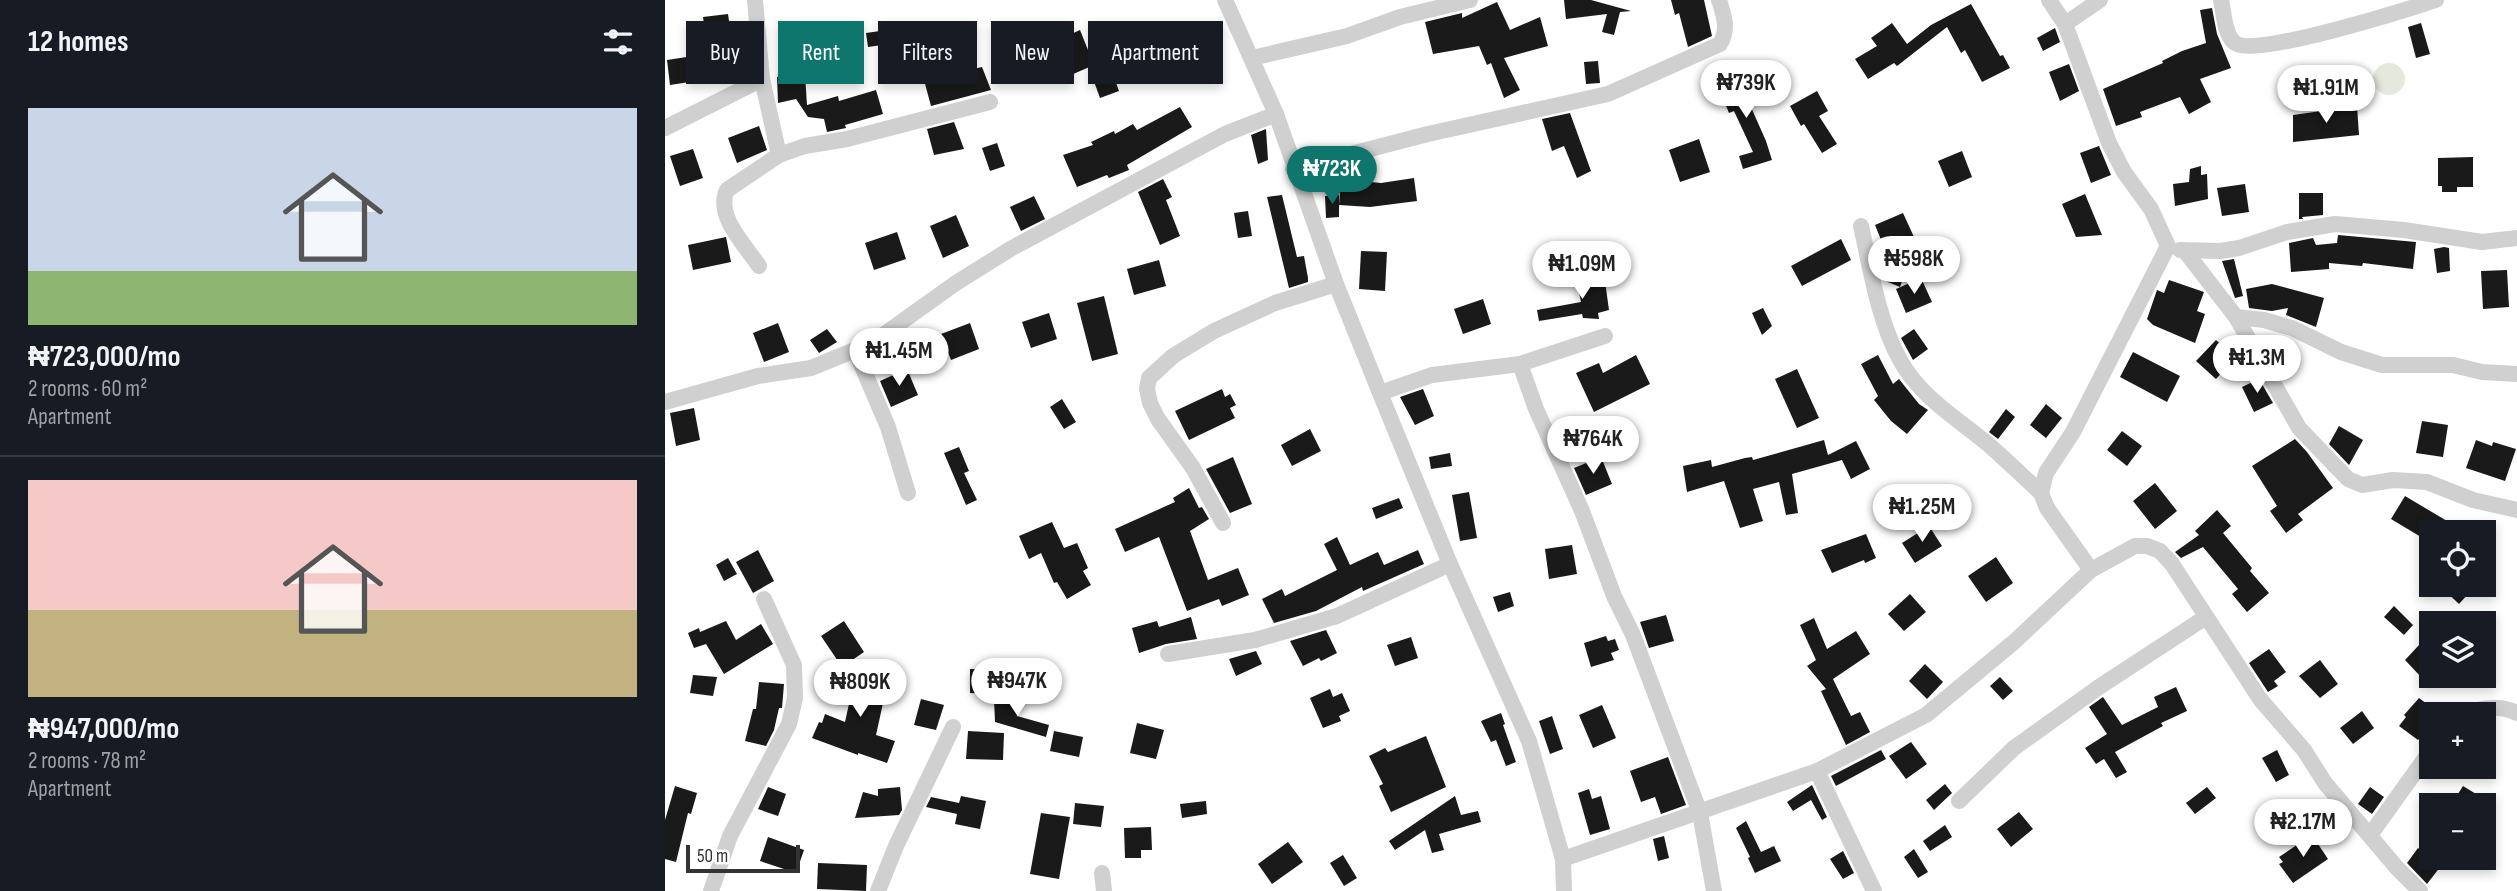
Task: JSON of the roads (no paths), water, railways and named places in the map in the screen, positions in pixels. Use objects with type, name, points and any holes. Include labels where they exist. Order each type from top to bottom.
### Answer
[{"type":"street","points":[[755,0],[757,21]]},
{"type":"street","points":[[1225,0],[1276,114],[1293,169],[1336,284],[1450,564],[1529,741],[1563,859],[1564,891]]},
{"type":"street","points":[[1252,58],[1347,36],[1400,17],[1470,0]]},
{"type":"street","points":[[1293,169],[1428,134],[1608,94],[1720,44],[1726,25],[1719,0]]},
{"type":"street","points":[[2049,0],[2065,24],[2109,143],[2151,209],[2168,246],[2185,251],[2220,251],[2287,232],[2335,224],[2404,230],[2482,242],[2517,238]]},
{"type":"street","points":[[2065,24],[2100,0]]},
{"type":"street","points":[[2221,0],[2232,41],[2243,46],[2277,43],[2364,24],[2436,0]]},
{"type":"street","points":[[665,128],[752,84]]},
{"type":"street","points":[[763,84],[779,155]]},
{"type":"street","points":[[759,266],[728,220],[723,198],[727,190],[779,155],[805,146],[847,139],[990,102]]},
{"type":"street","points":[[665,402],[758,376],[811,368],[855,350],[880,338],[956,283],[1012,248],[1225,134],[1276,114]]},
{"type":"street","points":[[1861,226],[1880,309],[1899,359],[1930,399],[1988,444],[2041,493],[2047,508],[2091,570]]},
{"type":"street","points":[[2041,493],[2046,473],[2073,432],[2168,246]]},
{"type":"street","points":[[2185,251],[2236,317],[2299,428],[2348,478],[2362,485],[2393,480],[2427,482],[2473,500],[2517,510]]},
{"type":"street","points":[[1223,523],[1193,468],[1158,419],[1150,403],[1147,389],[1149,378],[1173,356],[1214,331],[1275,303],[1336,284]]},
{"type":"street","points":[[2236,317],[2264,320],[2292,328],[2341,352],[2382,365],[2453,365],[2482,372],[2517,374]]},
{"type":"street","points":[[1380,393],[1432,375],[1520,364],[1605,336]]},
{"type":"street","points":[[855,350],[888,427],[908,493]]},
{"type":"street","points":[[1520,364],[1536,410],[1582,511],[1614,596],[1633,635],[1700,813],[1714,891]]},
{"type":"street","points":[[1563,859],[1817,771],[1926,715],[2014,642],[2091,570],[2135,546],[2147,546],[2160,551],[2172,564],[2260,699],[2304,750],[2325,783],[2397,869],[2420,891]]},
{"type":"street","points":[[1168,654],[1255,640],[1337,617],[1450,564]]},
{"type":"street","points":[[711,891],[730,836],[789,724],[795,698],[794,665],[764,599]]},
{"type":"street","points":[[1959,801],[2014,748],[2099,687],[2206,617]]},
{"type":"street","points":[[2496,708],[2517,713]]},
{"type":"street","points":[[878,891],[896,846],[953,727]]},
{"type":"street","points":[[2370,835],[2419,767]]},
{"type":"street","points":[[1817,771],[1874,891]]},
{"type":"street","points":[[1102,873],[1104,891]]}]
